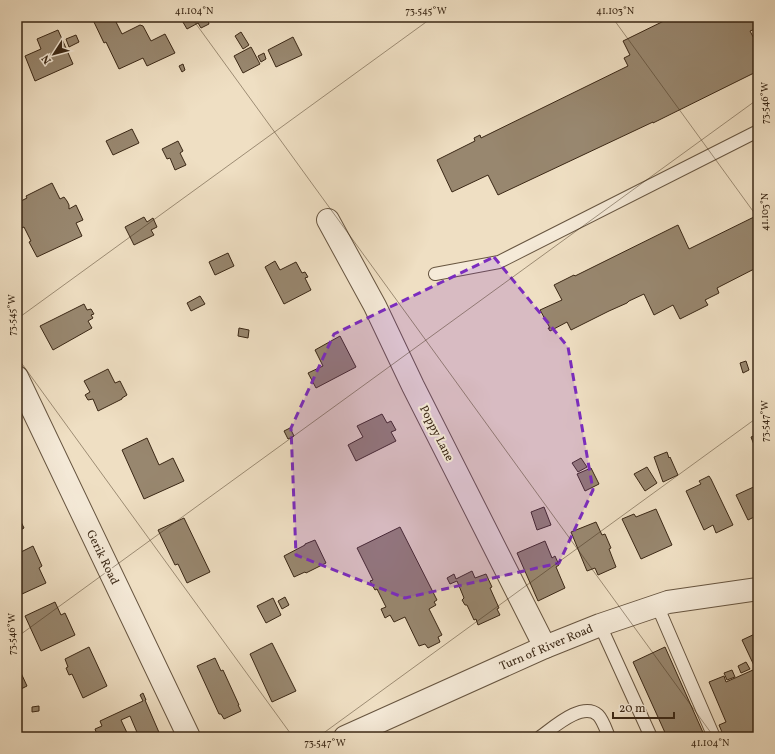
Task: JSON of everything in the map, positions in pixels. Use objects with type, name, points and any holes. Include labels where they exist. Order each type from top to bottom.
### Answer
[{"type":"street","name":"Poppy Lane","points":[[328,220],[375,306],[413,386],[545,647]]},
{"type":"street","name":"Gerik Road","points":[[17,377],[189,737]]},
{"type":"street","name":"Turn of River Road","points":[[345,737],[545,647],[600,625],[668,602],[758,589]]},
{"type":"lane","points":[[435,274],[498,262],[758,131]]},
{"type":"lane","points":[[657,605],[714,737]]},
{"type":"lane","points":[[600,625],[651,737]]},
{"type":"lane","points":[[540,737],[576,713],[585,710],[598,715],[609,737]]},
{"type":"highlighted area","points":[[494,257],[568,347],[593,490],[559,563],[405,598],[296,555],[291,428],[334,334]]},
{"type":"building","points":[[99,17],[121,17],[122,20],[116,22],[122,34],[140,25],[143,26],[151,41],[165,34],[175,53],[147,66],[143,58],[119,69],[93,20]]},
{"type":"building","points":[[180,17],[209,17],[207,18],[209,24],[201,28],[198,23],[187,29]]},
{"type":"building","points":[[672,17],[757,17],[754,18],[758,28],[750,31],[758,46],[758,71],[653,123],[498,195],[488,175],[452,192],[437,160],[475,141],[474,138],[480,135],[481,138],[628,66],[624,58],[630,55],[623,41]]},
{"type":"building","points":[[58,30],[73,64],[35,81],[25,56],[41,49],[37,39]]},
{"type":"building","points":[[241,32],[249,45],[243,49],[235,36]]},
{"type":"building","points":[[76,35],[79,42],[69,47],[66,39]]},
{"type":"building","points":[[293,37],[302,55],[276,67],[268,50]]},
{"type":"building","points":[[251,47],[260,64],[243,73],[234,56]]},
{"type":"building","points":[[264,53],[266,59],[261,62],[258,56]]},
{"type":"building","points":[[183,64],[185,70],[182,72],[179,66]]},
{"type":"building","points":[[132,129],[139,143],[113,155],[106,141]]},
{"type":"building","points":[[178,141],[183,151],[180,153],[186,165],[175,170],[170,158],[167,159],[162,149]]},
{"type":"building","points":[[52,183],[60,199],[64,197],[67,201],[69,209],[76,205],[83,220],[76,223],[82,236],[37,257],[29,242],[31,241],[24,227],[17,230],[17,203],[27,198],[26,196]]},
{"type":"building","points":[[758,215],[758,267],[717,288],[719,293],[705,300],[708,305],[680,319],[673,305],[654,315],[644,294],[571,330],[567,322],[550,331],[548,328],[550,328],[540,310],[562,300],[554,285],[678,225],[689,249]]},
{"type":"building","points":[[144,217],[147,222],[153,218],[157,227],[151,230],[154,235],[134,245],[125,227]]},
{"type":"building","points":[[228,253],[234,266],[215,275],[209,262]]},
{"type":"building","points":[[275,261],[280,270],[296,262],[302,273],[305,272],[308,277],[305,278],[311,290],[284,304],[265,267]]},
{"type":"building","points":[[200,296],[205,304],[191,311],[187,303]]},
{"type":"building","points":[[84,304],[87,310],[91,309],[94,314],[91,315],[93,318],[88,321],[92,328],[53,350],[40,326]]},
{"type":"building","points":[[239,328],[249,330],[248,338],[238,336]]},
{"type":"building","points":[[340,336],[356,367],[316,388],[308,373],[323,366],[315,350]]},
{"type":"building","points":[[746,361],[749,370],[743,373],[740,363]]},
{"type":"building","points":[[108,369],[115,383],[120,381],[127,395],[98,411],[93,399],[88,400],[85,395],[90,392],[84,381]]},
{"type":"building","points":[[382,414],[387,423],[391,421],[396,430],[391,432],[396,441],[356,461],[348,445],[363,437],[357,426]]},
{"type":"building","points":[[290,428],[294,436],[288,439],[284,431]]},
{"type":"building","points":[[758,434],[758,455],[751,437]]},
{"type":"building","points":[[147,438],[159,465],[173,458],[184,481],[144,499],[122,450]]},
{"type":"building","points":[[667,452],[678,475],[663,482],[654,457]]},
{"type":"building","points":[[581,458],[587,467],[578,472],[572,463]]},
{"type":"building","points":[[647,467],[657,483],[645,491],[634,474]]},
{"type":"building","points":[[591,468],[599,484],[585,491],[577,474]]},
{"type":"building","points":[[709,476],[733,525],[716,533],[713,525],[704,530],[686,491],[701,484],[699,481]]},
{"type":"building","points":[[758,485],[758,515],[748,520],[736,495]]},
{"type":"building","points":[[544,507],[551,525],[537,530],[531,512]]},
{"type":"building","points":[[656,509],[672,545],[641,559],[622,519],[634,514],[636,517]]},
{"type":"building","points":[[17,514],[24,528],[17,532]]},
{"type":"building","points":[[184,518],[210,572],[187,583],[178,564],[175,565],[158,530]]},
{"type":"building","points":[[596,522],[602,535],[605,534],[611,548],[609,549],[616,567],[598,575],[595,568],[587,571],[571,532]]},
{"type":"building","points":[[400,527],[437,600],[434,602],[436,605],[429,609],[442,635],[438,637],[440,642],[428,648],[425,644],[419,646],[405,617],[394,622],[390,615],[385,618],[381,609],[386,607],[377,589],[375,590],[370,581],[373,580],[357,548]]},
{"type":"building","points":[[315,540],[326,563],[294,577],[284,556]]},
{"type":"building","points":[[545,541],[552,558],[555,556],[559,565],[556,567],[565,588],[538,601],[517,553]]},
{"type":"building","points":[[33,546],[42,566],[39,568],[46,583],[22,594],[17,585],[17,554]]},
{"type":"building","points":[[472,571],[475,578],[486,574],[492,587],[490,588],[499,608],[497,609],[500,615],[478,625],[476,619],[474,620],[467,605],[465,605],[462,600],[464,598],[457,581],[450,584],[447,578],[454,574],[456,579]]},
{"type":"building","points":[[285,597],[289,605],[282,609],[278,601]]},
{"type":"building","points":[[273,598],[281,615],[266,623],[257,606]]},
{"type":"building","points":[[55,602],[61,615],[65,613],[75,635],[41,651],[25,616]]},
{"type":"building","points":[[757,633],[758,636],[758,674],[742,640]]},
{"type":"building","points":[[272,643],[296,691],[272,702],[250,654]]},
{"type":"building","points":[[89,647],[107,686],[83,698],[72,674],[69,675],[66,668],[68,667],[65,659]]},
{"type":"building","points":[[665,647],[705,737],[667,737],[633,662]]},
{"type":"building","points":[[215,658],[221,671],[223,670],[241,711],[224,719],[221,714],[219,714],[197,666]]},
{"type":"building","points":[[746,662],[750,669],[741,673],[738,666]]},
{"type":"building","points":[[732,670],[735,677],[727,680],[724,673]]},
{"type":"building","points":[[753,670],[758,683],[758,737],[724,737],[719,725],[726,722],[709,682],[724,676],[726,682]]},
{"type":"building","points":[[21,673],[27,686],[17,691],[17,676]]},
{"type":"building","points":[[143,693],[161,737],[139,737],[130,716],[121,720],[129,737],[98,737],[95,729],[102,726],[100,721],[143,701],[140,695]]},
{"type":"building","points":[[39,706],[39,711],[32,712],[32,707]]}]
